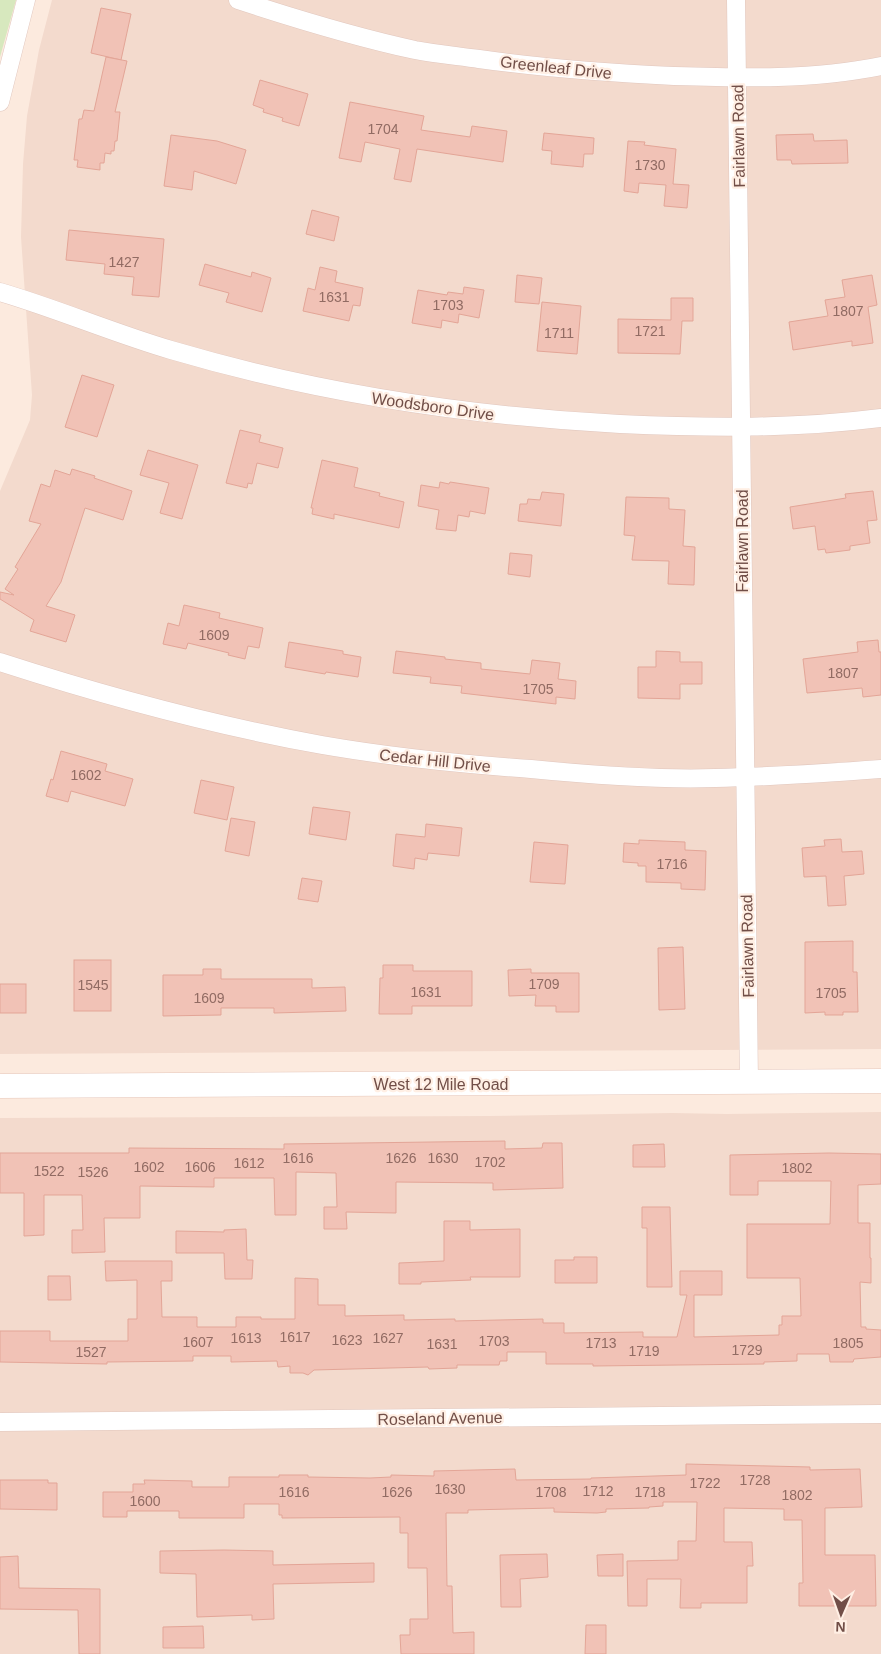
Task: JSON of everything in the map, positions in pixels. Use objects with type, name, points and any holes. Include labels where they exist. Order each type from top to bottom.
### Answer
[{"type":"main road","name":"West 12 Mile Road","points":[[0,1086],[881,1081]]},
{"type":"street","points":[[0,102],[26,0]]},
{"type":"street","name":"Greenleaf Drive","points":[[238,0],[306,22],[417,50],[515,64],[606,73],[737,77],[816,76],[853,72],[881,66]]},
{"type":"street","name":"Fairlawn Road","points":[[736,0],[749,1082]]},
{"type":"street","name":"Woodsboro Drive","points":[[0,292],[169,350],[260,374],[368,397],[490,414],[645,425],[741,428],[775,427],[881,418]]},
{"type":"street","name":"Cedar Hill Drive","points":[[0,662],[102,694],[161,710],[272,735],[368,752],[434,761],[607,776],[715,778],[881,769]]},
{"type":"street","name":"Roseland Avenue","points":[[0,1422],[881,1414]]},
{"type":"shaded area","points":[[52,0],[881,0],[881,1049],[0,1054],[0,491],[30,420],[32,395],[21,237],[23,164],[27,116],[39,50]]},
{"type":"shaded area","points":[[881,1112],[881,1654],[0,1654],[0,1118]]},
{"type":"green space","points":[[0,0],[16,0],[0,57]]},
{"type":"building","points":[[101,8],[131,14],[121,60],[91,53]]},
{"type":"building","points":[[106,57],[127,61],[115,112],[120,112],[117,141],[115,141],[114,151],[111,151],[111,154],[105,153],[104,163],[100,163],[100,170],[77,167],[78,160],[74,160],[79,119],[82,119],[84,110],[94,111]]},
{"type":"building","points":[[260,80],[308,94],[299,126],[282,121],[283,118],[263,112],[264,109],[253,105]]},
{"type":"building","points":[[350,102],[424,116],[421,130],[470,137],[472,126],[507,131],[503,162],[417,149],[411,182],[394,179],[400,149],[365,142],[361,162],[339,158]]},
{"type":"building","points":[[544,133],[594,138],[593,154],[584,154],[583,167],[551,164],[552,151],[542,150]]},
{"type":"building","points":[[813,134],[814,141],[847,140],[848,163],[792,164],[791,160],[777,160],[776,135]]},
{"type":"building","points":[[171,135],[217,141],[246,150],[236,184],[194,171],[192,190],[164,186]]},
{"type":"building","points":[[628,141],[645,142],[644,145],[676,149],[673,184],[689,185],[687,208],[664,206],[666,185],[639,183],[638,193],[624,191]]},
{"type":"building","points":[[312,210],[339,217],[334,241],[306,234]]},
{"type":"building","points":[[69,230],[164,239],[159,297],[132,295],[134,277],[104,274],[105,264],[66,260]]},
{"type":"building","points":[[205,264],[251,277],[252,272],[271,278],[262,312],[226,302],[229,293],[199,285]]},
{"type":"building","points":[[320,267],[337,271],[335,282],[363,288],[360,306],[353,305],[349,321],[303,311],[308,288],[315,290]]},
{"type":"building","points":[[517,275],[542,278],[539,304],[515,302]]},
{"type":"building","points":[[872,275],[877,305],[868,307],[873,343],[852,346],[852,341],[793,350],[789,322],[828,316],[825,300],[845,297],[842,280]]},
{"type":"building","points":[[464,287],[484,290],[479,318],[459,314],[458,323],[442,320],[441,328],[412,323],[418,290],[447,295],[448,292],[463,294]]},
{"type":"building","points":[[671,298],[693,298],[693,321],[682,321],[680,354],[618,353],[618,319],[671,320]]},
{"type":"building","points":[[542,302],[581,306],[577,354],[537,351]]},
{"type":"building","points":[[82,375],[114,385],[97,437],[65,427]]},
{"type":"building","points":[[240,430],[261,435],[259,442],[283,448],[278,468],[257,463],[252,484],[248,483],[247,488],[226,483]]},
{"type":"building","points":[[148,450],[198,465],[182,519],[160,513],[169,483],[140,475]]},
{"type":"building","points":[[322,460],[358,468],[354,487],[380,493],[379,496],[404,502],[399,528],[334,514],[334,519],[312,514],[313,508],[311,508]]},
{"type":"building","points":[[72,469],[132,491],[123,520],[85,508],[61,582],[46,606],[75,615],[66,642],[30,631],[34,620],[0,599],[0,592],[14,595],[5,589],[18,569],[15,567],[41,524],[29,521],[41,484],[50,487],[55,470],[70,475]]},
{"type":"building","points":[[440,482],[489,488],[485,514],[470,511],[469,517],[458,515],[456,531],[436,529],[439,510],[418,506],[421,485],[439,488]]},
{"type":"building","points":[[873,491],[877,520],[867,521],[870,543],[850,546],[850,550],[826,553],[825,549],[818,550],[815,526],[793,529],[790,507],[846,498],[845,494]]},
{"type":"building","points":[[542,492],[564,494],[561,526],[518,521],[520,504],[527,504],[528,499],[540,500]]},
{"type":"building","points":[[626,497],[669,498],[669,509],[685,510],[683,546],[695,547],[694,585],[668,584],[669,561],[632,560],[635,536],[624,535]]},
{"type":"building","points":[[510,553],[532,555],[530,577],[508,574]]},
{"type":"building","points":[[184,605],[220,613],[219,618],[263,628],[259,648],[248,646],[245,659],[188,643],[186,649],[163,644],[168,623],[179,626]]},
{"type":"building","points":[[878,640],[879,652],[881,652],[881,695],[863,697],[862,688],[807,693],[803,659],[858,652],[857,642]]},
{"type":"building","points":[[289,642],[343,651],[343,654],[361,657],[358,677],[326,672],[325,674],[285,667]]},
{"type":"building","points":[[396,651],[481,663],[481,669],[530,674],[532,660],[560,663],[558,679],[576,681],[575,699],[556,697],[556,704],[461,693],[462,686],[430,683],[431,677],[393,673]]},
{"type":"building","points":[[656,651],[680,652],[680,662],[702,662],[702,684],[680,684],[680,699],[638,698],[638,667],[656,667]]},
{"type":"building","points":[[61,751],[107,764],[105,771],[133,779],[125,806],[71,791],[68,802],[46,796],[51,779],[53,780]]},
{"type":"building","points":[[201,780],[234,787],[227,820],[194,813]]},
{"type":"building","points":[[313,807],[350,812],[346,840],[309,834]]},
{"type":"building","points":[[231,818],[255,822],[249,856],[225,851]]},
{"type":"building","points":[[426,824],[462,828],[459,856],[428,853],[427,860],[415,858],[414,869],[393,866],[396,834],[425,837]]},
{"type":"building","points":[[841,839],[842,852],[862,851],[864,874],[844,876],[846,905],[828,906],[826,876],[804,877],[802,848],[825,846],[824,840]]},
{"type":"building","points":[[639,840],[685,842],[685,850],[706,851],[705,890],[681,889],[681,883],[646,882],[646,866],[638,866],[638,863],[623,862],[624,843],[639,844]]},
{"type":"building","points":[[534,842],[568,845],[565,884],[530,882]]},
{"type":"building","points":[[302,878],[322,881],[318,902],[298,899]]},
{"type":"building","points":[[853,941],[853,972],[857,972],[858,1012],[843,1012],[843,1015],[825,1015],[825,1012],[805,1013],[805,942]]},
{"type":"building","points":[[683,947],[685,1009],[659,1010],[658,948]]},
{"type":"building","points":[[74,960],[111,960],[111,1011],[74,1011]]},
{"type":"building","points":[[383,965],[413,965],[413,971],[472,971],[472,1006],[412,1006],[412,1014],[379,1014],[380,978],[383,978]]},
{"type":"building","points":[[203,969],[221,969],[221,979],[312,979],[312,988],[345,987],[346,1011],[274,1013],[274,1008],[221,1008],[221,1015],[163,1016],[163,975],[203,975]]},
{"type":"building","points":[[531,969],[531,973],[579,973],[579,1012],[556,1012],[556,1006],[535,1006],[536,995],[509,996],[508,970]]},
{"type":"building","points":[[0,984],[26,984],[26,1013],[0,1013]]},
{"type":"building","points":[[505,1141],[505,1149],[542,1148],[543,1143],[562,1143],[563,1188],[493,1190],[493,1183],[396,1182],[396,1213],[346,1212],[347,1229],[324,1229],[324,1207],[337,1207],[336,1173],[296,1172],[296,1215],[275,1215],[274,1178],[214,1178],[214,1187],[140,1186],[140,1218],[104,1218],[105,1252],[72,1253],[72,1230],[83,1230],[82,1195],[44,1195],[44,1235],[24,1236],[24,1193],[0,1193],[0,1153],[129,1153],[129,1148],[284,1149],[284,1144]]},
{"type":"building","points":[[664,1144],[665,1167],[633,1167],[633,1145]]},
{"type":"building","points":[[881,1154],[881,1184],[858,1185],[858,1223],[870,1223],[871,1283],[860,1282],[861,1327],[881,1330],[881,1357],[854,1359],[853,1362],[830,1362],[829,1354],[797,1354],[797,1361],[764,1362],[764,1364],[593,1366],[593,1364],[546,1364],[546,1352],[507,1352],[507,1361],[500,1361],[499,1365],[457,1365],[457,1368],[429,1369],[428,1367],[314,1370],[308,1375],[290,1373],[290,1366],[278,1367],[277,1361],[231,1362],[231,1356],[193,1356],[193,1361],[107,1362],[107,1364],[0,1362],[0,1331],[50,1331],[50,1341],[128,1341],[128,1319],[137,1319],[137,1280],[106,1281],[105,1261],[172,1261],[172,1281],[161,1281],[162,1317],[197,1317],[197,1327],[236,1327],[236,1317],[295,1319],[295,1278],[318,1279],[318,1305],[345,1305],[345,1316],[404,1315],[404,1320],[455,1319],[455,1321],[543,1319],[543,1323],[564,1323],[564,1333],[643,1332],[643,1337],[677,1337],[687,1295],[680,1295],[680,1271],[722,1271],[722,1295],[694,1295],[694,1337],[779,1335],[779,1325],[782,1325],[782,1316],[801,1316],[800,1278],[747,1278],[747,1224],[830,1224],[831,1181],[758,1181],[758,1195],[730,1195],[730,1155]]},
{"type":"building","points":[[642,1207],[670,1207],[672,1287],[647,1287],[647,1228],[642,1228]]},
{"type":"building","points":[[444,1221],[470,1221],[470,1230],[520,1229],[520,1277],[470,1277],[471,1280],[399,1284],[399,1263],[444,1261]]},
{"type":"building","points":[[246,1229],[247,1260],[253,1260],[252,1279],[225,1279],[224,1253],[176,1253],[176,1231],[224,1232],[224,1230]]},
{"type":"building","points":[[574,1257],[597,1257],[597,1283],[555,1283],[555,1260],[574,1260]]},
{"type":"building","points":[[48,1276],[70,1276],[71,1300],[48,1300]]},
{"type":"building","points":[[686,1464],[810,1467],[810,1470],[860,1469],[862,1507],[825,1508],[825,1555],[875,1555],[876,1606],[799,1606],[799,1583],[803,1583],[802,1520],[784,1520],[784,1509],[724,1508],[724,1542],[752,1542],[753,1566],[747,1566],[747,1603],[701,1603],[701,1608],[680,1608],[681,1579],[647,1579],[647,1606],[628,1606],[627,1561],[678,1560],[678,1541],[696,1541],[697,1502],[663,1502],[663,1506],[606,1509],[606,1512],[597,1513],[554,1512],[554,1508],[468,1510],[468,1513],[446,1513],[447,1586],[452,1586],[453,1633],[474,1632],[474,1654],[401,1654],[400,1635],[410,1635],[410,1619],[428,1619],[427,1568],[408,1568],[408,1533],[400,1533],[400,1517],[282,1518],[282,1515],[279,1515],[279,1504],[244,1504],[244,1518],[179,1518],[179,1511],[127,1511],[127,1517],[103,1517],[103,1492],[133,1492],[133,1484],[145,1484],[144,1480],[192,1481],[192,1487],[229,1487],[229,1477],[308,1475],[308,1477],[370,1478],[391,1477],[391,1475],[434,1476],[434,1471],[515,1469],[516,1480],[591,1479],[686,1475]]},
{"type":"building","points":[[0,1480],[48,1480],[48,1483],[57,1483],[57,1510],[0,1509]]},
{"type":"building","points":[[160,1551],[273,1551],[273,1565],[374,1563],[374,1582],[273,1584],[274,1619],[252,1620],[252,1615],[197,1617],[196,1574],[160,1573]]},
{"type":"building","points":[[547,1554],[548,1577],[520,1579],[521,1607],[501,1607],[500,1555]]},
{"type":"building","points":[[623,1554],[623,1576],[598,1576],[597,1555]]},
{"type":"building","points":[[18,1556],[19,1588],[100,1589],[100,1654],[79,1654],[78,1610],[0,1609],[0,1557]]},
{"type":"building","points":[[586,1625],[606,1625],[606,1654],[585,1654]]},
{"type":"building","points":[[203,1626],[204,1648],[163,1648],[163,1627]]}]
